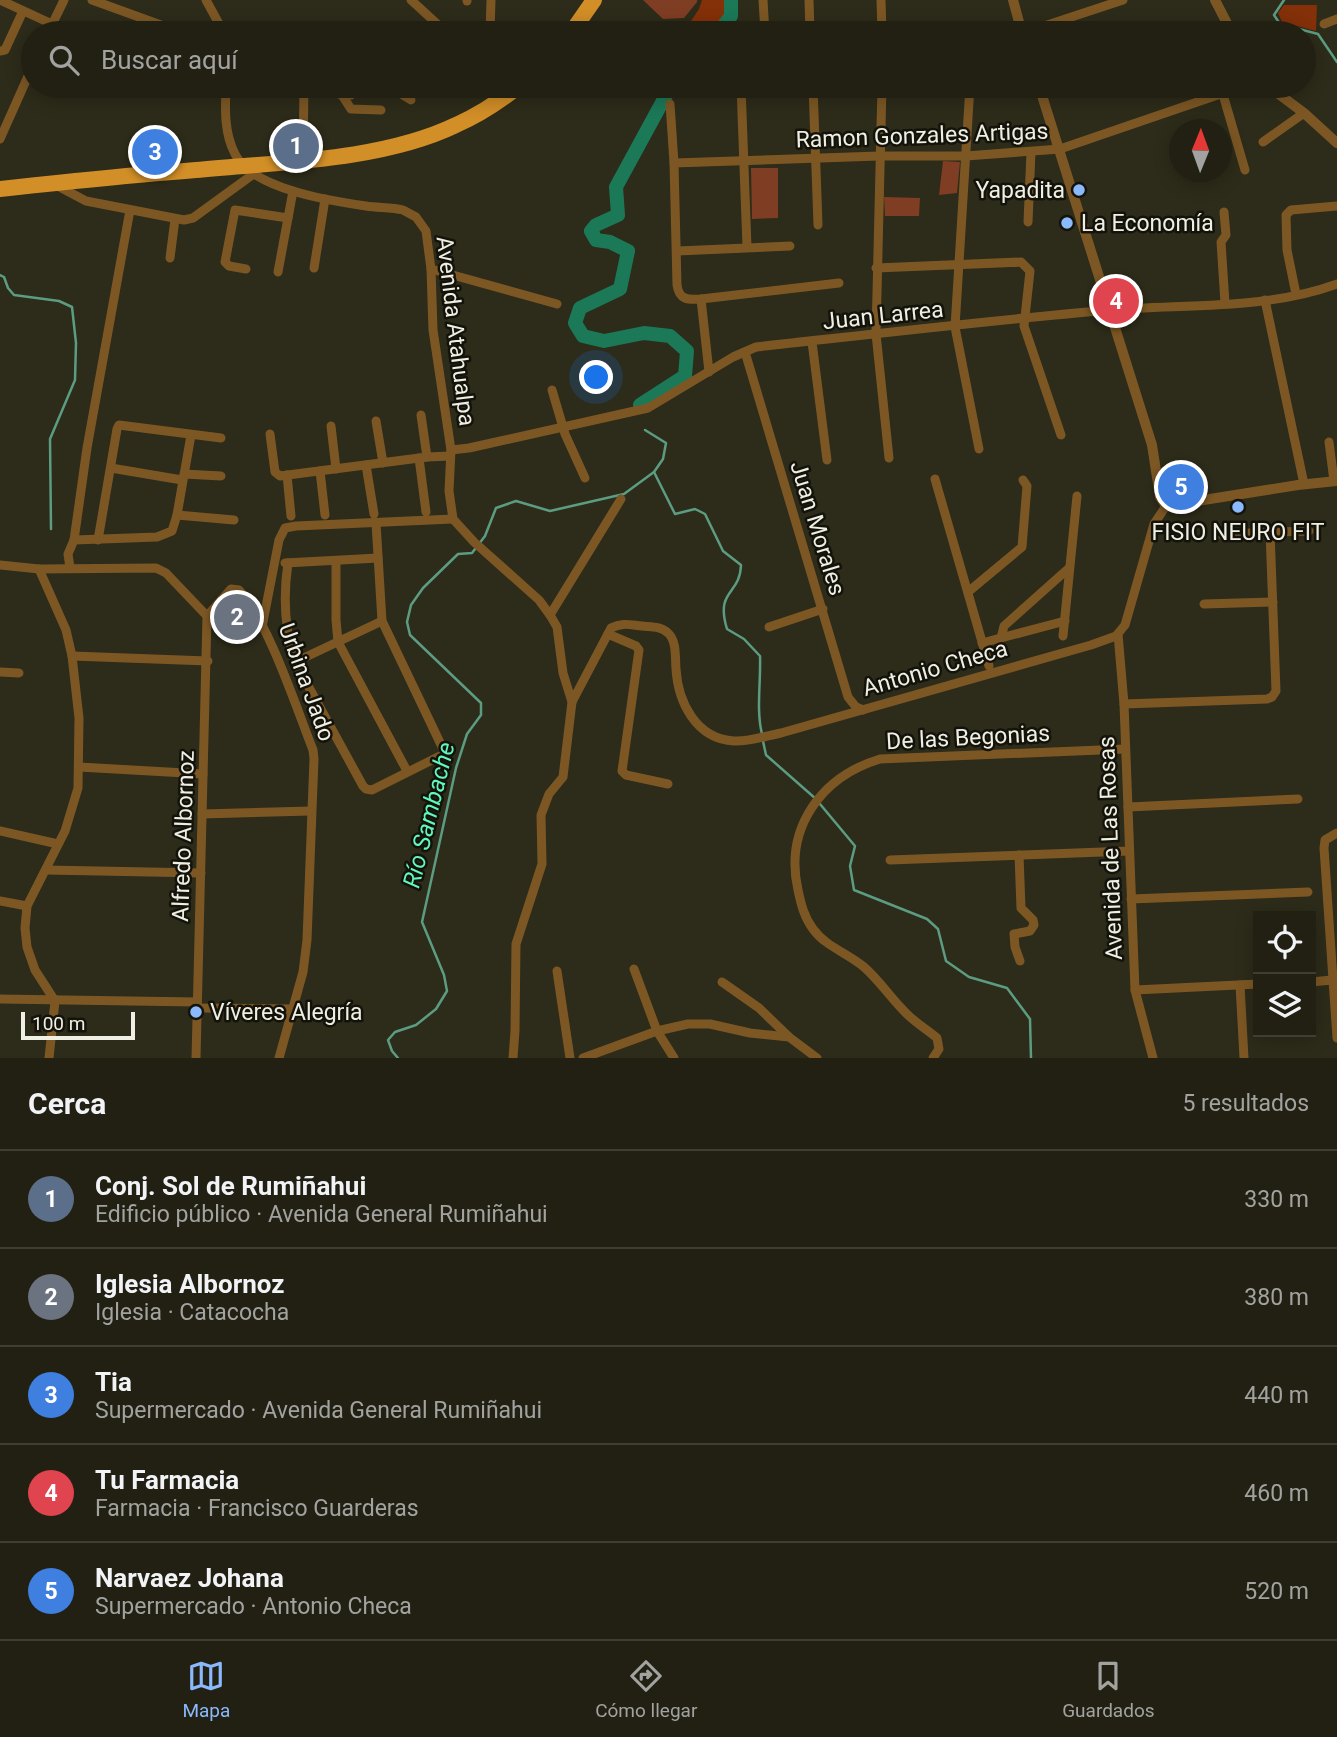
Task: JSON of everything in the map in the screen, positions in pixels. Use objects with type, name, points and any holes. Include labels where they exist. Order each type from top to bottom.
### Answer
[{"type":"highway","points":[[579,21],[594,0]]},
{"type":"highway","points":[[0,189],[250,169],[383,148],[429,136],[481,112],[501,98]]},
{"type":"street","points":[[0,0],[45,21]]},
{"type":"street","points":[[54,21],[64,0]]},
{"type":"street","points":[[92,0],[150,21]]},
{"type":"street","points":[[206,0],[217,21]]},
{"type":"street","points":[[411,0],[434,21]]},
{"type":"street","points":[[490,21],[491,0]]},
{"type":"street","points":[[763,0],[764,21]]},
{"type":"street","points":[[808,0],[809,21]]},
{"type":"street","points":[[881,0],[882,21]]},
{"type":"street","points":[[1013,0],[1019,21]]},
{"type":"street","points":[[1059,21],[1123,0]]},
{"type":"street","points":[[1215,0],[1226,21]]},
{"type":"street","points":[[0,52],[5,50],[23,11]]},
{"type":"street","points":[[1325,24],[1337,19]]},
{"type":"street","points":[[0,139],[21,92]]},
{"type":"street","points":[[54,184],[86,201],[175,219],[193,218],[250,169],[234,153],[225,123],[226,98]]},
{"type":"street","points":[[303,159],[304,98]]},
{"type":"street","points":[[344,98],[351,109],[381,110]]},
{"type":"street","points":[[741,98],[747,247]]},
{"type":"street","points":[[814,98],[818,225]]},
{"type":"street","points":[[881,98],[876,334],[889,458]]},
{"type":"street","points":[[969,98],[955,327],[979,449]]},
{"type":"street","points":[[1043,98],[1152,445],[1160,496],[1166,506]]},
{"type":"street","name":"Ramon Gonzales Artigas","points":[[674,163],[965,156],[1060,149],[1209,98]]},
{"type":"street","points":[[1224,98],[1245,170]]},
{"type":"street","points":[[1284,98],[1337,143]]},
{"type":"street","points":[[670,104],[678,293],[688,300],[839,284]]},
{"type":"street","points":[[1263,142],[1304,113]]},
{"type":"street","points":[[1028,222],[1031,152]]},
{"type":"street","name":"Avenida Atahualpa","points":[[250,169],[271,183],[293,191],[325,199],[397,209],[416,217],[426,231],[431,269],[433,330],[451,453],[449,491],[453,519]]},
{"type":"street","points":[[278,272],[293,191]]},
{"type":"street","points":[[314,268],[325,199]]},
{"type":"street","points":[[1296,294],[1287,250],[1286,215],[1291,210],[1337,206]]},
{"type":"street","points":[[246,269],[229,266],[225,262],[235,209],[288,218]]},
{"type":"street","points":[[70,568],[68,554],[78,540],[90,436],[130,210]]},
{"type":"street","points":[[1224,212],[1226,236],[1221,242],[1225,303]]},
{"type":"street","points":[[170,258],[175,219]]},
{"type":"street","points":[[677,251],[790,246]]},
{"type":"street","points":[[876,268],[1021,262],[1026,265],[1030,271],[1023,320],[1061,435]]},
{"type":"street","points":[[431,269],[557,304]]},
{"type":"street","name":"Juan Larrea","points":[[286,475],[451,453],[648,408],[756,347],[1110,310],[1265,300],[1337,284]]},
{"type":"street","points":[[701,299],[709,372]]},
{"type":"street","points":[[1265,300],[1304,484]]},
{"type":"street","points":[[812,342],[827,460]]},
{"type":"street","name":"Juan Morales","points":[[745,352],[848,696],[856,707],[863,710]]},
{"type":"street","points":[[552,390],[563,428],[585,478]]},
{"type":"street","points":[[421,415],[426,512]]},
{"type":"street","points":[[376,421],[383,463]]},
{"type":"street","points":[[98,540],[119,425],[221,438]]},
{"type":"street","points":[[331,426],[336,469]]},
{"type":"street","points":[[270,434],[275,472],[280,476],[286,475],[290,516]]},
{"type":"street","points":[[78,540],[163,536],[172,531],[191,435]]},
{"type":"street","points":[[1118,634],[1125,625],[1154,524],[1166,506],[1336,481],[1329,442]]},
{"type":"street","points":[[366,465],[375,519],[378,558],[382,621],[444,746],[442,755],[372,790],[366,789],[295,662],[288,642],[285,563],[378,558]]},
{"type":"street","points":[[111,468],[183,477],[221,476]]},
{"type":"street","points":[[320,471],[325,515]]},
{"type":"street","points":[[935,479],[989,666]]},
{"type":"street","points":[[968,592],[1022,547],[1027,486],[1023,480]]},
{"type":"street","points":[[1060,654],[1077,496]]},
{"type":"street","points":[[550,615],[621,499]]},
{"type":"street","points":[[177,515],[234,520]]},
{"type":"street","name":"Urbina Jado","points":[[279,1058],[302,980],[307,940],[313,750],[262,627],[279,540],[285,528],[296,526],[375,519],[453,519]]},
{"type":"street","points":[[453,519],[474,542],[539,600],[550,615],[557,627],[563,673],[572,702]]},
{"type":"street","points":[[1219,534],[1309,531]]},
{"type":"street","points":[[1124,704],[1272,697],[1276,691],[1269,532]]},
{"type":"street","points":[[336,561],[338,642],[407,771]]},
{"type":"street","points":[[0,565],[39,569],[156,568],[166,573],[207,616],[231,589],[235,589],[242,594],[262,627]]},
{"type":"street","points":[[1001,638],[1004,626],[1069,568]]},
{"type":"street","points":[[39,569],[58,610],[72,656],[79,718],[78,788],[65,831],[27,906],[27,947],[35,970],[55,1001],[48,1058]]},
{"type":"street","points":[[1203,604],[1273,602]]},
{"type":"street","points":[[769,626],[823,609]]},
{"type":"street","name":"Alfredo Albornoz","points":[[196,1058],[208,662],[207,616]]},
{"type":"street","points":[[295,662],[382,621]]},
{"type":"street","points":[[982,643],[1065,621]]},
{"type":"street","name":"Antonio Checa","points":[[608,634],[611,628],[622,624],[659,628],[669,633],[674,643],[680,697],[696,724],[716,738],[736,741],[781,733],[1091,645],[1118,634]]},
{"type":"street","points":[[513,1058],[516,1031],[516,944],[542,864],[541,815],[549,794],[563,777],[572,702],[608,634],[636,646],[639,650],[622,771],[626,775],[668,785]]},
{"type":"street","name":"Avenida de Las Rosas","points":[[1118,634],[1124,704],[1135,990],[1153,1058]]},
{"type":"street","points":[[72,656],[208,662]]},
{"type":"street","points":[[0,672],[19,673]]},
{"type":"street","name":"De las Begonias","points":[[933,1058],[939,1049],[937,1038],[906,1014],[866,968],[830,946],[806,919],[793,859],[800,828],[812,808],[824,793],[852,770],[880,759],[1125,749]]},
{"type":"street","points":[[79,767],[204,774]]},
{"type":"street","points":[[1128,807],[1298,799]]},
{"type":"street","points":[[202,814],[311,811]]},
{"type":"street","points":[[0,831],[58,844]]},
{"type":"street","points":[[1337,833],[1325,840],[1324,848],[1337,1038]]},
{"type":"street","points":[[890,860],[1129,851]]},
{"type":"street","points":[[1019,855],[1021,908],[1033,920],[1034,925],[1030,931],[1014,934],[1014,947],[1020,961]]},
{"type":"street","points":[[47,870],[201,873]]},
{"type":"street","points":[[1131,899],[1308,892]]},
{"type":"street","points":[[0,901],[27,906]]},
{"type":"street","points":[[634,969],[657,1031],[674,1058]]},
{"type":"street","points":[[557,971],[570,1058]]},
{"type":"street","points":[[1316,982],[1332,981]]},
{"type":"street","points":[[722,982],[759,1008],[789,1037],[817,1058]]},
{"type":"street","points":[[1135,990],[1253,984]]},
{"type":"street","points":[[1240,985],[1244,1058]]},
{"type":"street","points":[[0,999],[292,1009]]},
{"type":"street","points":[[583,1058],[657,1031],[688,1024],[710,1024],[750,1033],[789,1037]]},
{"type":"shaded area","points":[[643,0],[697,2],[684,18],[663,19]]},
{"type":"shaded area","points":[[702,0],[726,0],[726,15],[723,21],[691,21]]},
{"type":"shaded area","points":[[1284,5],[1317,5],[1316,31],[1316,21],[1282,21],[1278,13]]},
{"type":"shaded area","points":[[943,161],[960,162],[957,193],[939,195]]},
{"type":"shaded area","points":[[751,168],[778,168],[778,218],[752,219]]},
{"type":"shaded area","points":[[884,197],[920,198],[919,216],[885,216]]},
{"type":"waterway","points":[[727,21],[731,16],[731,0]]},
{"type":"waterway","points":[[1278,21],[1274,15],[1284,0]]},
{"type":"waterway","points":[[1316,33],[1337,62]]},
{"type":"waterway","points":[[640,405],[685,376],[687,351],[670,336],[644,333],[604,341],[583,336],[575,323],[580,308],[620,289],[628,251],[610,242],[596,240],[591,231],[596,225],[618,215],[616,187],[664,98]]},
{"type":"waterway","points":[[0,275],[4,277],[14,295],[59,301],[72,307],[76,343],[75,380],[50,439],[51,529]]},
{"type":"waterway","name":"Río Sambache","points":[[398,1058],[388,1040],[395,1032],[416,1025],[436,1009],[447,991],[444,975],[422,922],[456,768],[467,734],[481,715],[481,703],[410,635],[407,622],[411,605],[423,588],[458,554],[472,553],[485,536],[496,508],[516,501],[550,511],[624,494],[654,472],[663,459],[666,443],[645,430]]},
{"type":"waterway","points":[[654,472],[675,514],[695,509],[705,514],[723,551],[741,565],[737,582],[726,599],[724,616],[727,629],[744,639],[760,656],[759,706],[762,734]]},
{"type":"waterway","points":[[763,741],[766,755],[816,799]]},
{"type":"waterway","points":[[820,804],[855,846],[850,866],[854,890],[927,919],[938,929],[946,961],[969,977],[1007,988],[1030,1019],[1031,1058]]},
{"type":"place","name":"Conj. Sol de Rumiñahui","points":[[296,146]]},
{"type":"place","name":"Tia","points":[[155,152]]},
{"type":"place","name":"Yapadita","points":[[1079,190]]},
{"type":"place","name":"La Economía","points":[[1067,223]]},
{"type":"place","name":"Tu Farmacia","points":[[1116,301]]},
{"type":"place","name":"Narvaez Johana","points":[[1181,487]]},
{"type":"place","name":"FISIO NEURO FIT","points":[[1238,507]]},
{"type":"place","name":"Iglesia Albornoz","points":[[237,617]]},
{"type":"place","name":"Víveres Alegría","points":[[196,1012]]}]
